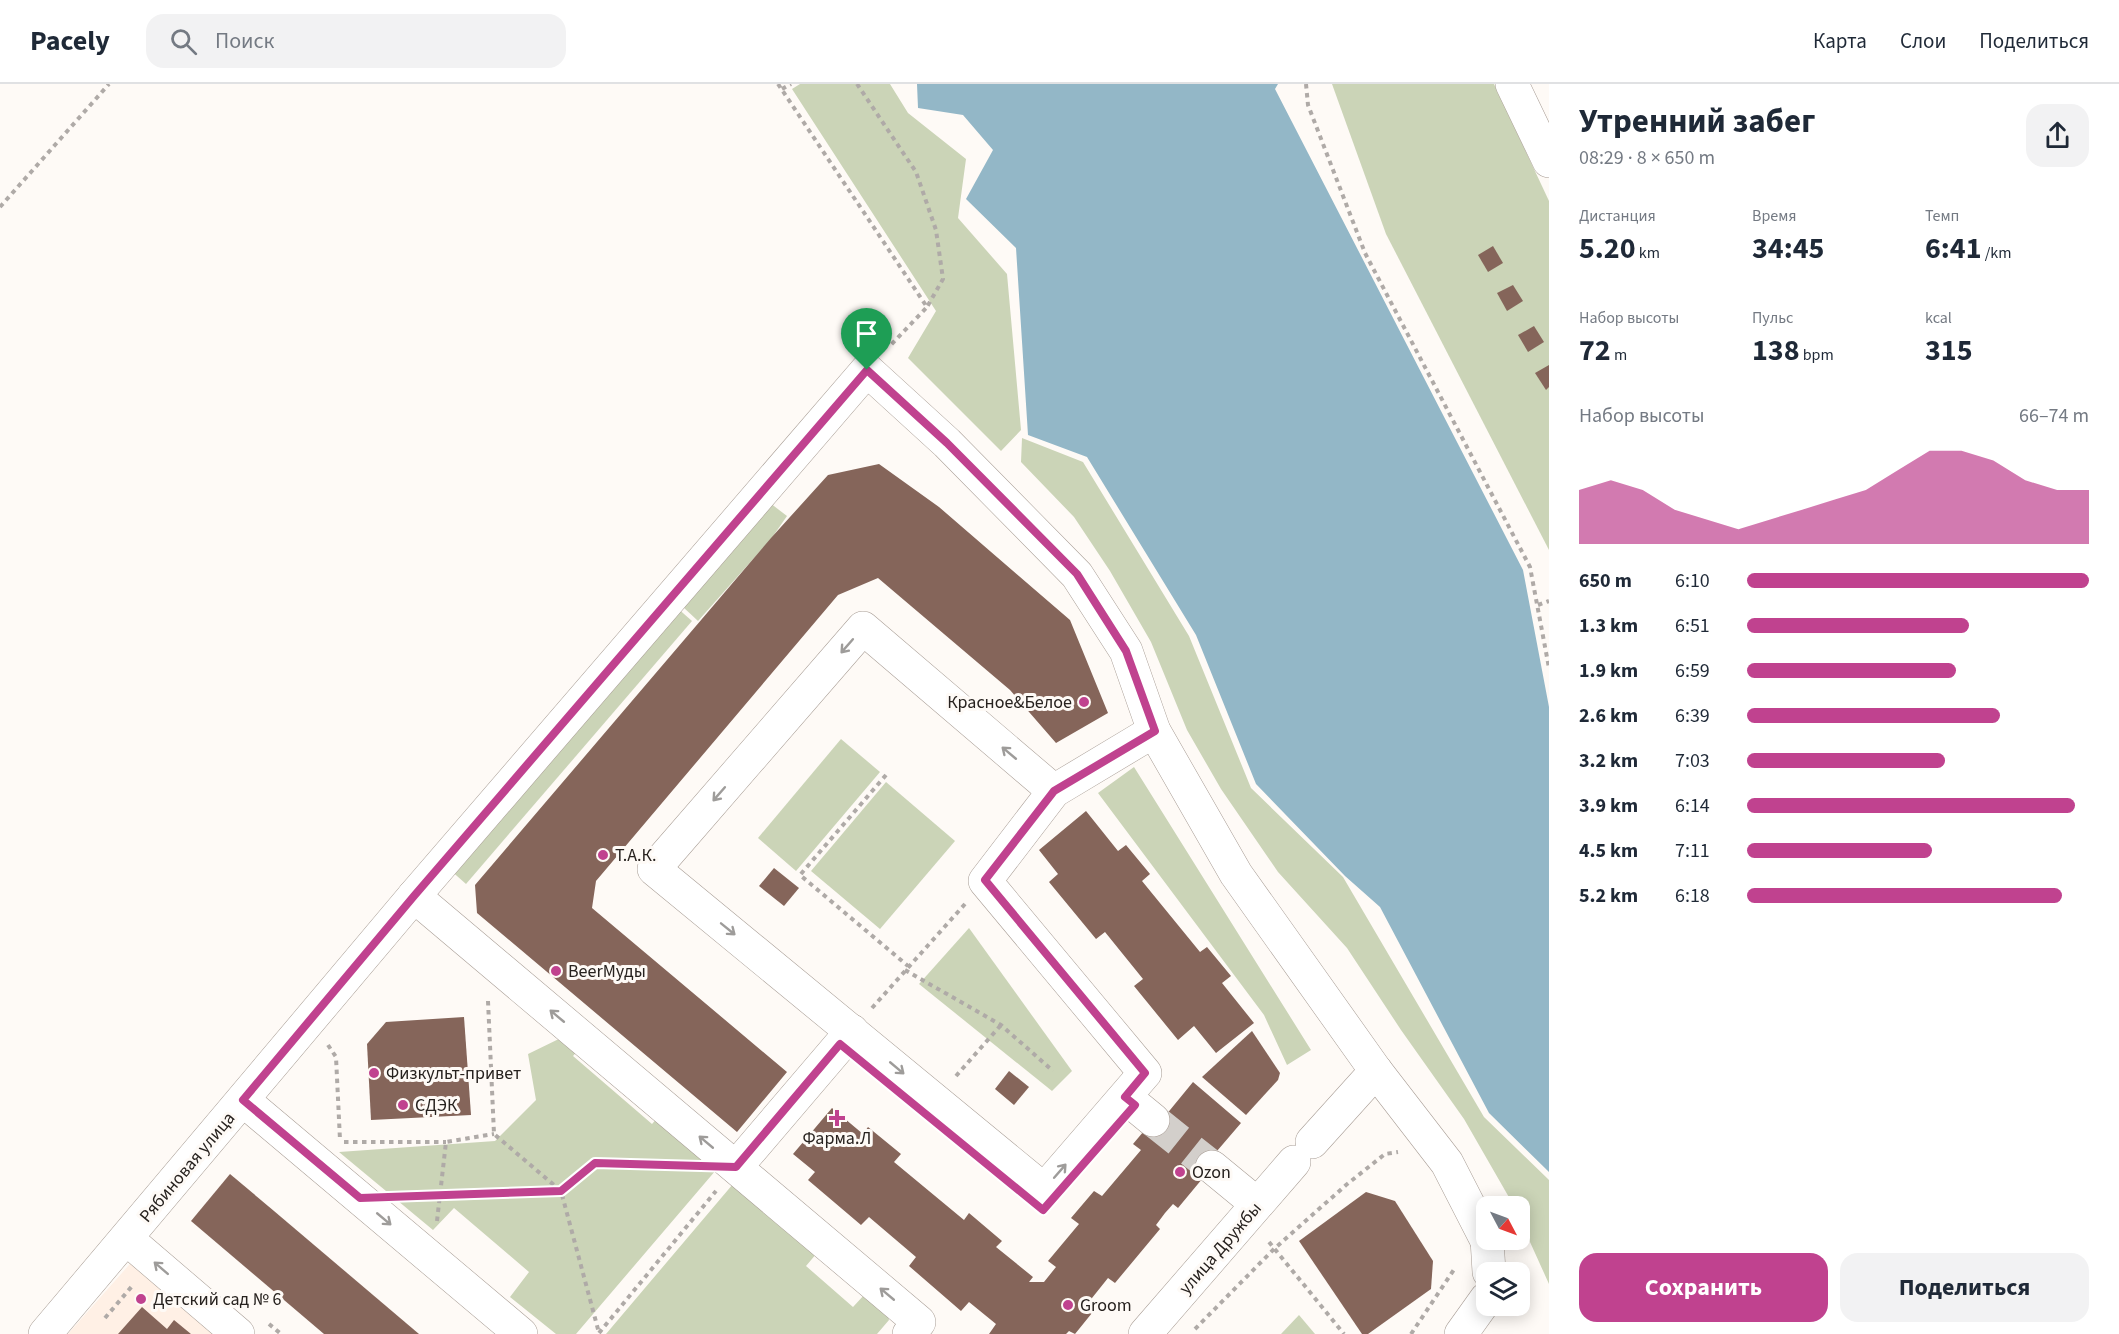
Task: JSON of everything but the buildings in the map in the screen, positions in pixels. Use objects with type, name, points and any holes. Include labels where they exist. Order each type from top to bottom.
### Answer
[{"type":"street","points":[[1512,84],[1549,161]]},
{"type":"street","points":[[867,370],[947,443],[1077,574],[1126,651],[1155,731],[1236,874],[1376,1071],[1447,1163],[1476,1218]]},
{"type":"street","name":"Рябиновая улица","points":[[45,1334],[414,896],[867,370]]},
{"type":"street","points":[[1054,791],[862,628],[654,869],[1044,1190],[1145,1073],[985,880],[1054,791],[1155,731]]},
{"type":"street","points":[[414,896],[919,1322],[909,1334]]},
{"type":"street","points":[[736,1167],[852,1031]]},
{"type":"street","name":"улица Дружбы","points":[[1145,1334],[1376,1071]]},
{"type":"street","points":[[1125,1097],[1153,1120]]},
{"type":"street","points":[[243,1100],[330,1153],[360,1198],[521,1334]]},
{"type":"street","points":[[1212,1167],[1253,1209]]},
{"type":"street","points":[[127,1239],[238,1334]]},
{"type":"street","points":[[1466,1331],[1476,1315]]},
{"type":"path","points":[[0,207],[109,84]]},
{"type":"path","points":[[778,84],[927,306]]},
{"type":"path","points":[[782,89],[791,84]]},
{"type":"path","points":[[857,84],[916,172],[936,230],[943,279],[927,306],[867,370]]},
{"type":"path","points":[[1306,84],[1308,105],[1365,253],[1530,567],[1549,668]]},
{"type":"path","points":[[1538,605],[1549,601]]},
{"type":"path","points":[[886,775],[800,875],[907,968],[1001,1025],[1053,1071]]},
{"type":"path","points":[[852,1031],[985,880]]},
{"type":"path","points":[[488,998],[494,1134],[561,1191],[598,1333]]},
{"type":"path","points":[[935,1100],[1001,1025]]},
{"type":"path","points":[[323,1039],[336,1057],[330,1153],[446,1142],[494,1134]]},
{"type":"path","points":[[433,1260],[446,1142]]},
{"type":"path","points":[[1191,1334],[1274,1249],[1385,1154],[1403,1151]]},
{"type":"path","points":[[360,1198],[561,1191],[595,1163],[736,1167]]},
{"type":"path","points":[[598,1333],[736,1167]]},
{"type":"path","points":[[1253,1209],[1274,1249],[1344,1334]]},
{"type":"path","points":[[1411,1334],[1457,1265]]},
{"type":"path","points":[[98,1325],[136,1281]]},
{"type":"shaded area","name":"Детский сад № 6","points":[[137,1256],[228,1334],[68,1334]]},
{"type":"green space","points":[[800,84],[890,84],[908,113],[966,159],[958,218],[1007,274],[1021,430],[1001,451],[908,358],[936,311],[792,89]]},
{"type":"green space","points":[[1332,84],[1494,84],[1549,201],[1549,550],[1386,234]]},
{"type":"green space","points":[[1022,438],[1083,462],[1189,636],[1251,788],[1343,877],[1484,1117],[1549,1180],[1549,1284],[1530,1242],[1530,1196],[1508,1196],[1464,1119],[1347,948],[1278,872],[1221,789],[1187,730],[1151,642],[1110,571],[1074,517],[1021,462]]},
{"type":"green space","points":[[770,503],[787,516],[771,539],[698,621],[682,606]]},
{"type":"green space","points":[[675,606],[692,621],[466,884],[448,868]]},
{"type":"green space","points":[[841,739],[880,772],[796,871],[758,838]]},
{"type":"green space","points":[[1134,767],[1311,1050],[1287,1065],[1264,1015],[1098,793]]},
{"type":"green space","points":[[886,782],[955,841],[880,929],[811,871]]},
{"type":"green space","points":[[969,928],[1072,1071],[1052,1091],[919,984]]},
{"type":"green space","points":[[567,1035],[581,1047],[573,1056],[652,1124],[660,1115],[722,1163],[576,1334],[556,1334],[510,1297],[529,1272],[454,1208],[433,1230],[339,1152],[495,1141],[536,1100],[528,1054]]},
{"type":"green space","points":[[733,1184],[817,1253],[806,1266],[853,1307],[865,1294],[887,1313],[889,1320],[877,1334],[606,1334]]},
{"type":"green space","points":[[1299,1315],[1315,1334],[1281,1334]]},
{"type":"water","points":[[917,84],[1278,84],[1275,89],[1523,570],[1549,707],[1549,1172],[1489,1113],[1380,907],[1345,876],[1256,784],[1196,635],[1087,457],[1028,435],[1016,248],[966,199],[993,150],[963,115],[918,108]]},
{"type":"tunnel","points":[[1153,1120],[1212,1167]]},
{"type":"place","name":"Красное&Белое","points":[[1084,702]]},
{"type":"place","name":"Т.А.К.","points":[[603,855]]},
{"type":"place","name":"BeerМуды","points":[[556,971]]},
{"type":"place","name":"Физкульт-привет","points":[[374,1073]]},
{"type":"place","name":"СДЭК","points":[[403,1105]]},
{"type":"place","name":"Фарма.Л","points":[[837,1118]]},
{"type":"place","name":"Ozon","points":[[1180,1172]]},
{"type":"place","name":"Детский сад № 6","points":[[141,1299]]},
{"type":"place","name":"Groom","points":[[1068,1305]]},
{"type":"route","points":[[867,370],[947,443],[1077,574],[1126,651],[1155,731],[1054,791],[985,880],[1145,1073],[1125,1097],[1135,1105],[1043,1210],[840,1044],[736,1167],[595,1163],[561,1191],[360,1198],[243,1100],[414,896],[867,370]]}]
